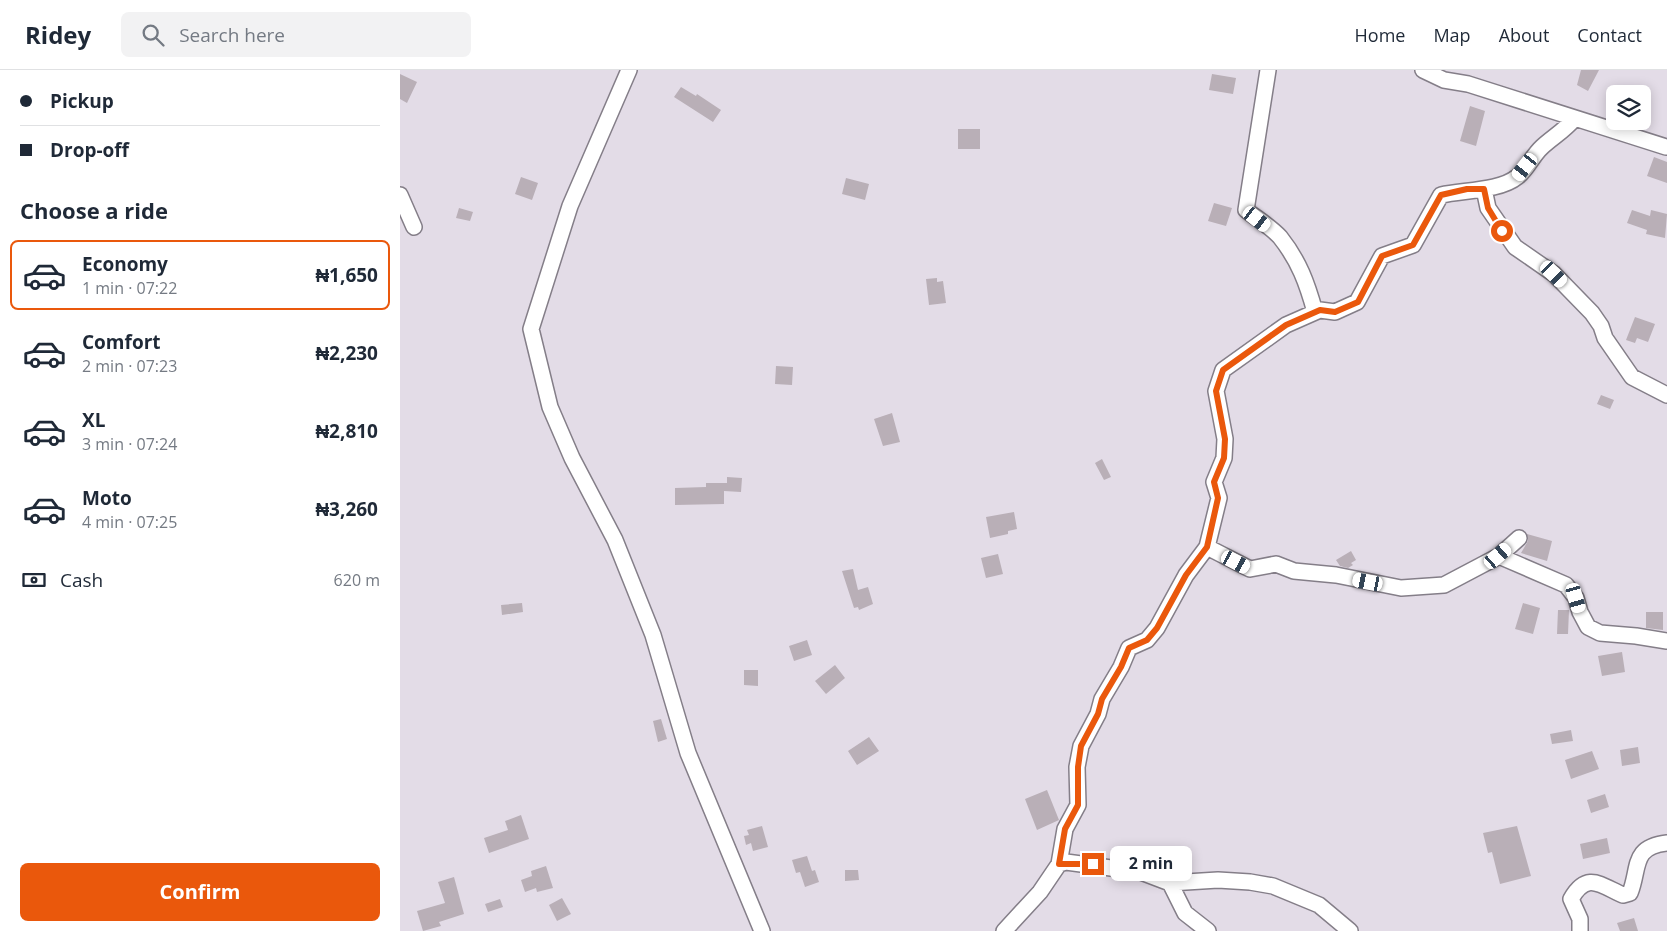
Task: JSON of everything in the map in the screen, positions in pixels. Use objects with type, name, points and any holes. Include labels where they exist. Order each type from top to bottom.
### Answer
[{"type":"street","points":[[629,70],[570,206],[531,329],[550,407],[572,458],[615,540],[653,635],[688,753],[762,931]]},
{"type":"street","points":[[1268,70],[1246,210],[1279,236],[1301,268],[1307,280],[1315,312]]},
{"type":"street","points":[[1423,70],[1444,80],[1468,84],[1574,119],[1666,146]]},
{"type":"street","points":[[1004,931],[1040,892],[1059,864],[1065,829],[1078,805],[1078,767],[1081,746],[1098,714],[1102,699],[1121,667],[1129,648],[1147,640],[1157,628],[1186,575],[1207,547],[1218,498],[1214,482],[1224,458],[1225,439],[1216,391],[1223,370],[1286,325],[1320,310],[1335,312],[1358,302],[1382,256],[1413,245],[1441,195],[1467,189],[1484,189],[1517,178],[1531,158],[1574,119]]},
{"type":"street","points":[[1484,189],[1488,208],[1515,248],[1554,274],[1592,313],[1605,338],[1632,377],[1667,395]]},
{"type":"street","points":[[400,195],[414,227]]},
{"type":"street","points":[[1207,547],[1250,569],[1276,564],[1294,571],[1336,575],[1401,588],[1444,585],[1498,556],[1519,538]]},
{"type":"street","points":[[1498,556],[1566,585],[1576,598],[1588,626],[1600,633],[1667,641]]},
{"type":"street","points":[[1580,931],[1580,919],[1572,899],[1578,887],[1585,882],[1594,882],[1624,895],[1630,893],[1634,882],[1634,868],[1640,857],[1649,846],[1667,842]]},
{"type":"street","points":[[1059,864],[1093,864],[1141,872],[1170,883],[1218,880],[1273,886],[1318,905],[1350,931]]},
{"type":"street","points":[[1170,883],[1185,913],[1208,931]]},
{"type":"building","points":[[1581,70],[1599,70],[1588,91],[1577,85]]},
{"type":"building","points":[[400,74],[417,82],[407,103],[400,99]]},
{"type":"building","points":[[1212,74],[1236,78],[1233,94],[1209,90]]},
{"type":"building","points":[[681,87],[696,96],[697,94],[721,110],[713,122],[674,97]]},
{"type":"building","points":[[1470,106],[1485,111],[1476,146],[1460,141]]},
{"type":"building","points":[[958,129],[980,129],[980,149],[958,149]]},
{"type":"building","points":[[1654,157],[1667,162],[1667,183],[1647,176]]},
{"type":"building","points":[[521,177],[538,183],[532,200],[515,194]]},
{"type":"building","points":[[846,178],[869,184],[865,200],[842,194]]},
{"type":"building","points":[[1214,203],[1232,208],[1226,226],[1208,221]]},
{"type":"building","points":[[459,208],[473,212],[470,221],[456,218]]},
{"type":"building","points":[[1632,210],[1650,216],[1651,210],[1667,214],[1665,238],[1646,234],[1647,230],[1627,223]]},
{"type":"building","points":[[937,278],[937,282],[943,281],[946,303],[929,305],[926,279]]},
{"type":"building","points":[[1635,317],[1655,324],[1648,342],[1637,338],[1635,343],[1626,340]]},
{"type":"building","points":[[776,366],[793,367],[792,385],[775,384]]},
{"type":"building","points":[[1601,395],[1614,400],[1610,409],[1597,404]]},
{"type":"building","points":[[892,413],[900,442],[883,446],[874,419]]},
{"type":"building","points":[[1102,459],[1111,477],[1104,480],[1095,463]]},
{"type":"building","points":[[727,477],[742,478],[741,492],[724,491],[724,504],[675,505],[675,488],[706,487],[706,483],[727,483]]},
{"type":"building","points":[[1014,512],[1017,529],[1008,531],[1008,534],[990,538],[986,517]]},
{"type":"building","points":[[1527,534],[1552,541],[1547,561],[1521,553],[1528,541]]},
{"type":"building","points":[[1351,551],[1356,560],[1351,563],[1353,565],[1348,568],[1340,566],[1336,560]]},
{"type":"building","points":[[998,554],[1003,574],[986,578],[981,558]]},
{"type":"building","points":[[853,569],[858,590],[868,587],[873,604],[859,610],[858,607],[854,608],[842,571]]},
{"type":"building","points":[[522,603],[523,612],[502,615],[501,605]]},
{"type":"building","points":[[1523,603],[1540,608],[1533,634],[1515,629]]},
{"type":"building","points":[[1558,610],[1569,610],[1568,634],[1557,634]]},
{"type":"building","points":[[1646,612],[1663,612],[1663,630],[1646,628]]},
{"type":"building","points":[[807,640],[812,655],[794,661],[789,646]]},
{"type":"building","points":[[1622,652],[1625,672],[1602,676],[1598,656]]},
{"type":"building","points":[[835,665],[845,678],[826,694],[815,681]]},
{"type":"building","points":[[744,670],[758,670],[758,686],[744,685]]},
{"type":"building","points":[[661,719],[667,739],[658,742],[653,721]]},
{"type":"building","points":[[1571,730],[1573,741],[1552,744],[1550,734]]},
{"type":"building","points":[[869,737],[879,751],[857,765],[848,751]]},
{"type":"building","points":[[1638,747],[1640,763],[1622,766],[1620,750]]},
{"type":"building","points":[[1592,751],[1599,769],[1571,779],[1565,760]]},
{"type":"building","points":[[1047,790],[1059,820],[1037,830],[1025,799]]},
{"type":"building","points":[[1605,794],[1609,807],[1591,813],[1587,800]]},
{"type":"building","points":[[521,815],[529,839],[489,853],[484,838],[508,830],[505,821]]},
{"type":"building","points":[[762,826],[768,847],[753,851],[751,843],[746,845],[744,836],[749,835],[747,830]]},
{"type":"building","points":[[1517,826],[1531,876],[1500,884],[1492,852],[1488,853],[1483,833]]},
{"type":"building","points":[[1607,838],[1610,853],[1583,859],[1580,844]]},
{"type":"building","points":[[807,856],[812,871],[815,870],[819,882],[805,887],[800,872],[796,873],[792,860]]},
{"type":"building","points":[[546,866],[553,888],[537,892],[536,888],[525,892],[521,880],[532,876],[531,871]]},
{"type":"building","points":[[845,870],[858,870],[859,880],[845,881]]},
{"type":"building","points":[[454,877],[464,914],[439,922],[441,926],[423,931],[417,911],[445,903],[438,882]]},
{"type":"building","points":[[562,898],[571,914],[557,921],[549,905]]},
{"type":"building","points":[[500,899],[503,907],[488,912],[485,904]]},
{"type":"building","points":[[1634,918],[1638,931],[1620,931],[1617,923]]},
{"type":"route","points":[[1093,864],[1066,862],[1059,864],[1065,829],[1078,805],[1078,767],[1081,746],[1098,714],[1102,699],[1121,667],[1129,648],[1147,640],[1157,628],[1186,575],[1207,547],[1218,498],[1214,482],[1224,458],[1225,439],[1216,391],[1223,370],[1244,353],[1286,325],[1320,310],[1335,312],[1358,302],[1382,256],[1413,245],[1441,195],[1467,189],[1484,189],[1488,208],[1502,231]]}]
